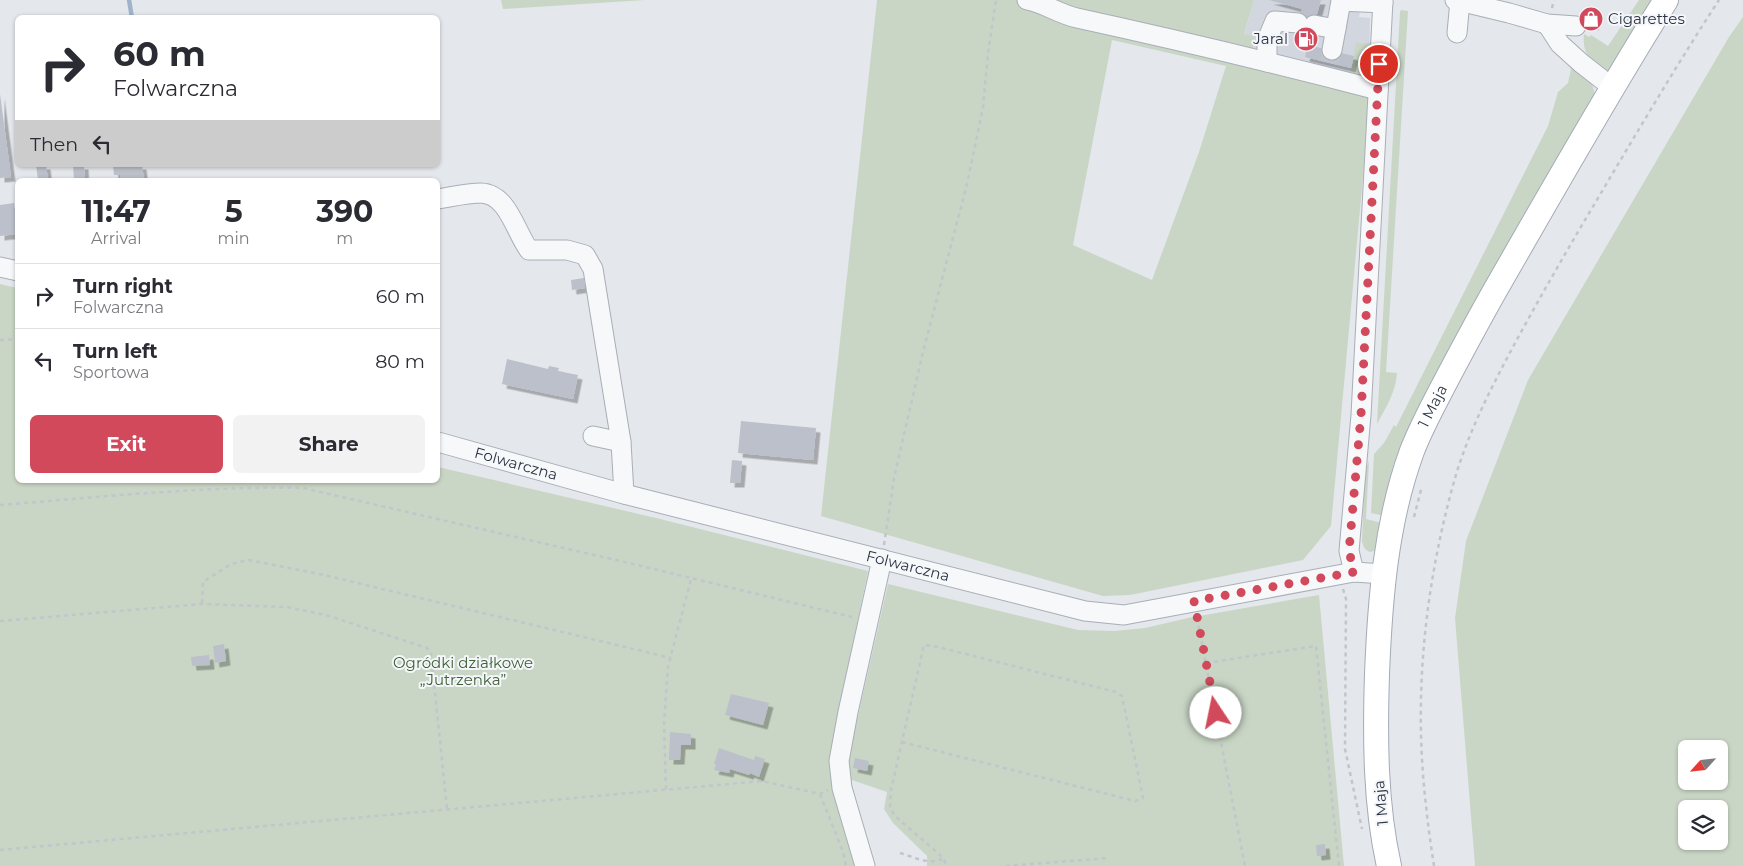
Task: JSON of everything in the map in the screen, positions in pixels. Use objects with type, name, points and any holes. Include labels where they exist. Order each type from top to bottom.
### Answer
[{"type":"main road","name":"1 Maja","points":[[1389,866],[1381,813],[1375,724],[1379,635],[1384,574],[1392,522],[1412,451],[1427,416],[1495,290],[1564,170],[1666,0]]},
{"type":"street","points":[[1027,0],[1064,15],[1267,62],[1329,63],[1378,90]]},
{"type":"street","points":[[1329,63],[1341,1],[1383,2],[1361,415],[1347,573]]},
{"type":"street","points":[[1452,33],[1463,1],[1547,24],[1576,26]]},
{"type":"street","points":[[1267,62],[1267,40],[1275,22],[1306,24],[1336,30]]},
{"type":"street","points":[[1547,24],[1560,44],[1613,88]]},
{"type":"street","points":[[440,199],[480,193],[494,195],[504,205],[522,240],[530,250],[567,250],[585,255],[593,269],[622,442],[624,494]]},
{"type":"street","points":[[0,267],[15,270]]},
{"type":"street","points":[[592,436],[622,442]]},
{"type":"street","name":"Folwarczna","points":[[440,443],[624,494],[1085,611],[1124,615],[1347,573],[1384,574]]},
{"type":"street","points":[[865,865],[841,784],[840,761],[848,712],[882,559]]},
{"type":"path","points":[[882,559],[894,478],[923,352],[967,184],[983,108],[988,52],[996,0]]},
{"type":"path","points":[[1434,866],[1425,804],[1421,729],[1423,655],[1429,597],[1455,478],[1471,432],[1493,385],[1547,284],[1680,59],[1719,0]]},
{"type":"path","points":[[0,340],[15,339]]},
{"type":"path","points":[[0,505],[185,490],[261,487],[303,488],[691,578],[868,622]]},
{"type":"path","points":[[202,604],[202,582],[231,564],[249,560],[670,658]]},
{"type":"path","points":[[1347,573],[1345,749],[1363,830]]},
{"type":"path","points":[[666,789],[664,724],[670,658],[691,578]]},
{"type":"path","points":[[1194,601],[1244,866]]},
{"type":"path","points":[[0,621],[202,604],[287,607],[326,615],[427,648],[431,654],[448,809]]},
{"type":"path","points":[[902,742],[1135,801],[1143,798],[1122,696],[1116,692],[924,645],[891,790],[890,808],[895,816],[948,866]]},
{"type":"path","points":[[1206,663],[1316,646],[1339,866]]},
{"type":"path","points":[[0,850],[762,781],[820,794],[841,784]]},
{"type":"path","points":[[820,794],[827,808],[846,866]]},
{"type":"path","points":[[900,853],[927,862],[942,859]]},
{"type":"path","points":[[1006,866],[1109,858]]},
{"type":"shaded area","name":"Jaral","points":[[1254,0],[1362,0],[1359,17],[1370,18],[1369,79],[1241,46]]},
{"type":"green space","points":[[501,0],[645,0],[503,9]]},
{"type":"green space","points":[[877,0],[1254,0],[1244,34],[1255,37],[1252,49],[1371,89],[1331,526],[1303,560],[1130,595],[1103,596],[821,516]],"holes":[[[1112,40],[1226,66],[1199,152],[1152,280],[1073,245]]]},
{"type":"green space","points":[[1639,0],[1657,0],[1610,71],[1605,72],[1588,56],[1584,47],[1584,34],[1589,37],[1591,35],[1608,46]]},
{"type":"green space","points":[[1401,10],[1408,11],[1386,372],[1397,373],[1393,393],[1377,424],[1400,12]]},
{"type":"green space","points":[[1743,17],[1743,866],[1475,866],[1455,618],[1466,541],[1528,380],[1729,37]]},
{"type":"green space","points":[[1356,43],[1370,44],[1369,79],[1349,79]]},
{"type":"green space","points":[[1569,63],[1590,81],[1594,90],[1594,96],[1385,516],[1371,513],[1374,454],[1384,443],[1394,425],[1396,427],[1548,126],[1558,92],[1568,83],[1571,69]]},
{"type":"green space","name":"Ogródki działkowe „Jutrzenka”","points":[[0,284],[15,288],[15,483],[440,483],[440,467],[656,518],[868,571],[832,743],[833,779],[858,866],[0,866]]},
{"type":"green space","points":[[1369,461],[1366,519],[1382,523],[1378,549],[1371,552],[1367,551],[1362,541],[1365,471]]},
{"type":"green space","points":[[888,584],[1078,630],[1114,631],[1145,628],[1188,618],[1319,595],[1344,866],[927,866],[927,856],[893,823],[884,809],[887,792],[846,778],[846,769]]},
{"type":"building","points":[[1269,0],[1321,0],[1310,39],[1295,35],[1302,9]]},
{"type":"building","points":[[1589,13],[1597,15],[1594,26],[1587,23]]},
{"type":"building","points":[[1308,45],[1354,56],[1351,68],[1305,57]]},
{"type":"building","points":[[0,94],[11,177],[0,178]]},
{"type":"building","points":[[36,167],[46,167],[48,178],[38,178]]},
{"type":"building","points":[[73,167],[84,167],[85,178],[74,178]]},
{"type":"building","points":[[113,167],[142,167],[144,178],[120,178],[120,175],[114,175]]},
{"type":"building","points":[[14,203],[15,234],[0,236],[0,205]]},
{"type":"building","points":[[584,278],[585,288],[572,290],[571,280]]},
{"type":"building","points":[[507,359],[548,369],[549,366],[559,368],[558,371],[578,375],[573,399],[502,384]]},
{"type":"building","points":[[741,421],[816,428],[813,460],[738,453]]},
{"type":"building","points":[[732,460],[742,461],[740,483],[730,483]]},
{"type":"building","points":[[224,644],[226,661],[215,663],[213,646]]},
{"type":"building","points":[[209,655],[210,665],[192,666],[191,657]]},
{"type":"building","points":[[731,694],[769,703],[763,725],[725,715]]},
{"type":"building","points":[[670,732],[691,734],[691,745],[681,745],[680,760],[669,760]]},
{"type":"building","points":[[719,748],[754,760],[755,756],[765,759],[759,777],[730,769],[729,773],[714,770]]},
{"type":"building","points":[[855,758],[869,761],[867,771],[853,768]]},
{"type":"building","points":[[1325,844],[1326,855],[1317,856],[1316,845]]},
{"type":"waterway","points":[[129,0],[132,15]]},
{"type":"tunnel","points":[[1329,63],[1332,50]]},
{"type":"place","name":"Cigarettes","points":[[1591,19]]},
{"type":"place","name":"Jaral","points":[[1306,39]]},
{"type":"route","points":[[1216,713],[1194,601],[1354,572],[1349,551],[1361,415],[1379,64]]}]
